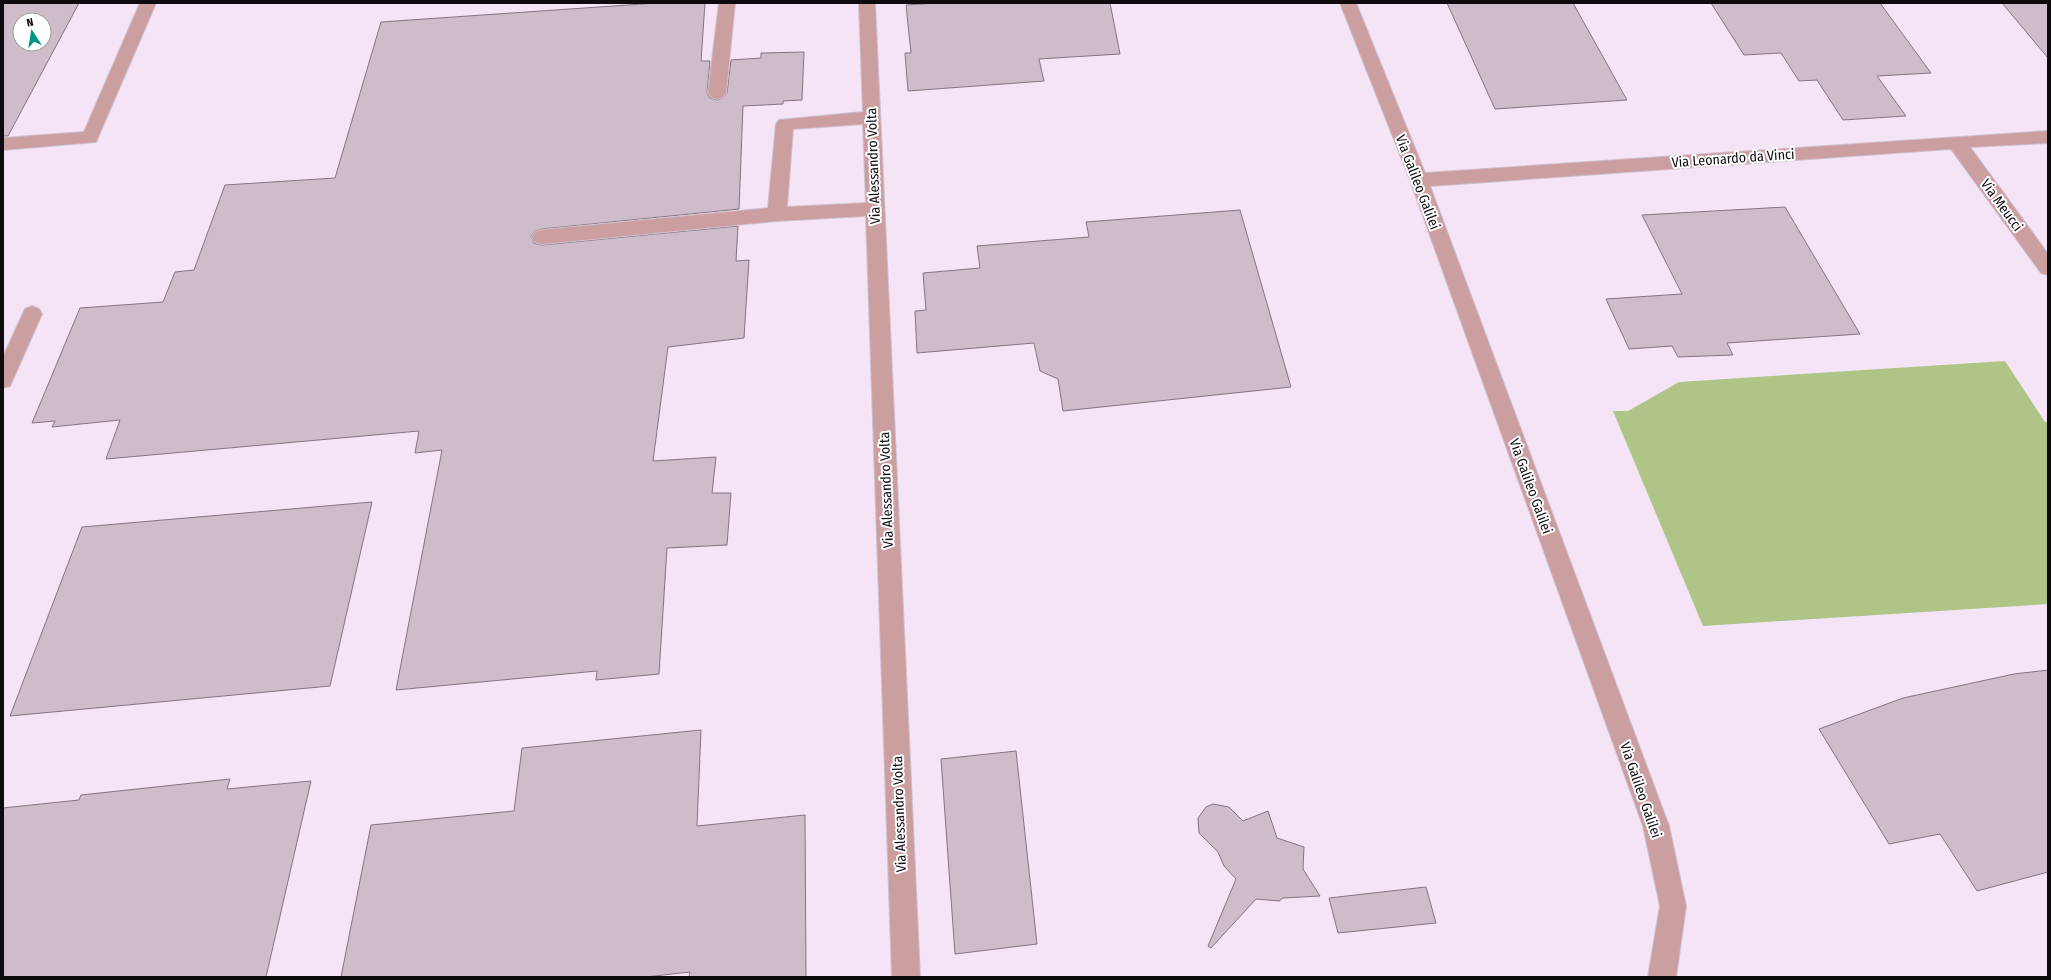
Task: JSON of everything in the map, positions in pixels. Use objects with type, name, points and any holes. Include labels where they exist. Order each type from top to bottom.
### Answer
[{"type":"street","points":[[3,144],[90,138],[148,3]]},
{"type":"street","points":[[717,93],[727,3]]},
{"type":"street","name":"Via Alessandro Volta","points":[[867,3],[870,117],[906,977]]},
{"type":"street","name":"Via Galileo Galilei","points":[[1348,3],[1419,180],[1656,826],[1673,906],[1662,977]]},
{"type":"street","points":[[777,214],[785,124],[870,117]]},
{"type":"street","name":"Via Leonardo da Vinci","points":[[1419,180],[1956,142],[2048,137]]},
{"type":"street","name":"Via Meucci","points":[[1956,142],[2048,268]]},
{"type":"street","points":[[542,237],[777,214],[874,209]]},
{"type":"street","points":[[3,380],[32,314]]},
{"type":"green space","points":[[2005,361],[2045,422],[2048,422],[2048,604],[1703,626],[1613,411],[1628,411],[1679,382]]},
{"type":"building","points":[[3,3],[79,3],[8,136],[3,136]]},
{"type":"building","points":[[657,3],[705,3],[701,61],[710,61],[707,93],[710,98],[717,100],[723,98],[727,93],[731,60],[761,58],[761,53],[804,52],[802,100],[783,101],[783,104],[743,106],[739,209],[542,229],[535,231],[531,236],[534,243],[542,245],[738,226],[736,261],[749,260],[744,338],[668,347],[653,461],[716,457],[712,493],[731,493],[727,545],[667,548],[659,674],[596,680],[597,671],[396,690],[442,450],[415,453],[419,431],[106,459],[120,420],[52,427],[55,421],[32,423],[80,308],[163,302],[175,272],[194,270],[225,185],[335,178],[381,22]]},
{"type":"building","points":[[937,3],[1110,3],[1120,54],[1039,59],[1044,81],[908,91],[905,53],[911,53],[906,5]]},
{"type":"building","points":[[1447,3],[1573,3],[1627,100],[1495,109]]},
{"type":"building","points":[[1711,3],[1880,3],[1931,73],[1877,76],[1906,116],[1843,120],[1817,80],[1799,81],[1781,53],[1744,55]]},
{"type":"building","points":[[2002,3],[2048,3],[2048,58]]},
{"type":"building","points":[[1785,207],[1860,334],[1727,343],[1733,355],[1678,357],[1672,346],[1629,349],[1606,299],[1682,294],[1642,215]]},
{"type":"building","points":[[1240,210],[1291,387],[1063,411],[1058,379],[1040,371],[1034,343],[917,353],[915,311],[926,310],[923,273],[980,268],[977,246],[1089,237],[1086,222]]},
{"type":"building","points":[[372,502],[330,686],[10,716],[82,527]]},
{"type":"building","points":[[2048,670],[2048,872],[1977,891],[1940,834],[1889,844],[1819,729],[1903,698],[2014,674]]},
{"type":"building","points":[[701,730],[697,826],[805,815],[806,977],[689,977],[690,972],[645,977],[341,977],[371,825],[514,811],[522,748]]},
{"type":"building","points":[[1016,751],[1037,944],[955,954],[941,759]]},
{"type":"building","points":[[230,779],[227,789],[311,781],[266,977],[3,977],[3,808],[79,800],[81,795]]},
{"type":"building","points":[[1213,804],[1229,807],[1243,821],[1268,811],[1277,838],[1304,847],[1303,869],[1320,896],[1283,898],[1279,901],[1256,899],[1211,948],[1208,946],[1236,879],[1224,866],[1218,852],[1199,833],[1198,818],[1206,807]]},
{"type":"building","points":[[1426,887],[1436,923],[1338,933],[1329,898]]}]
